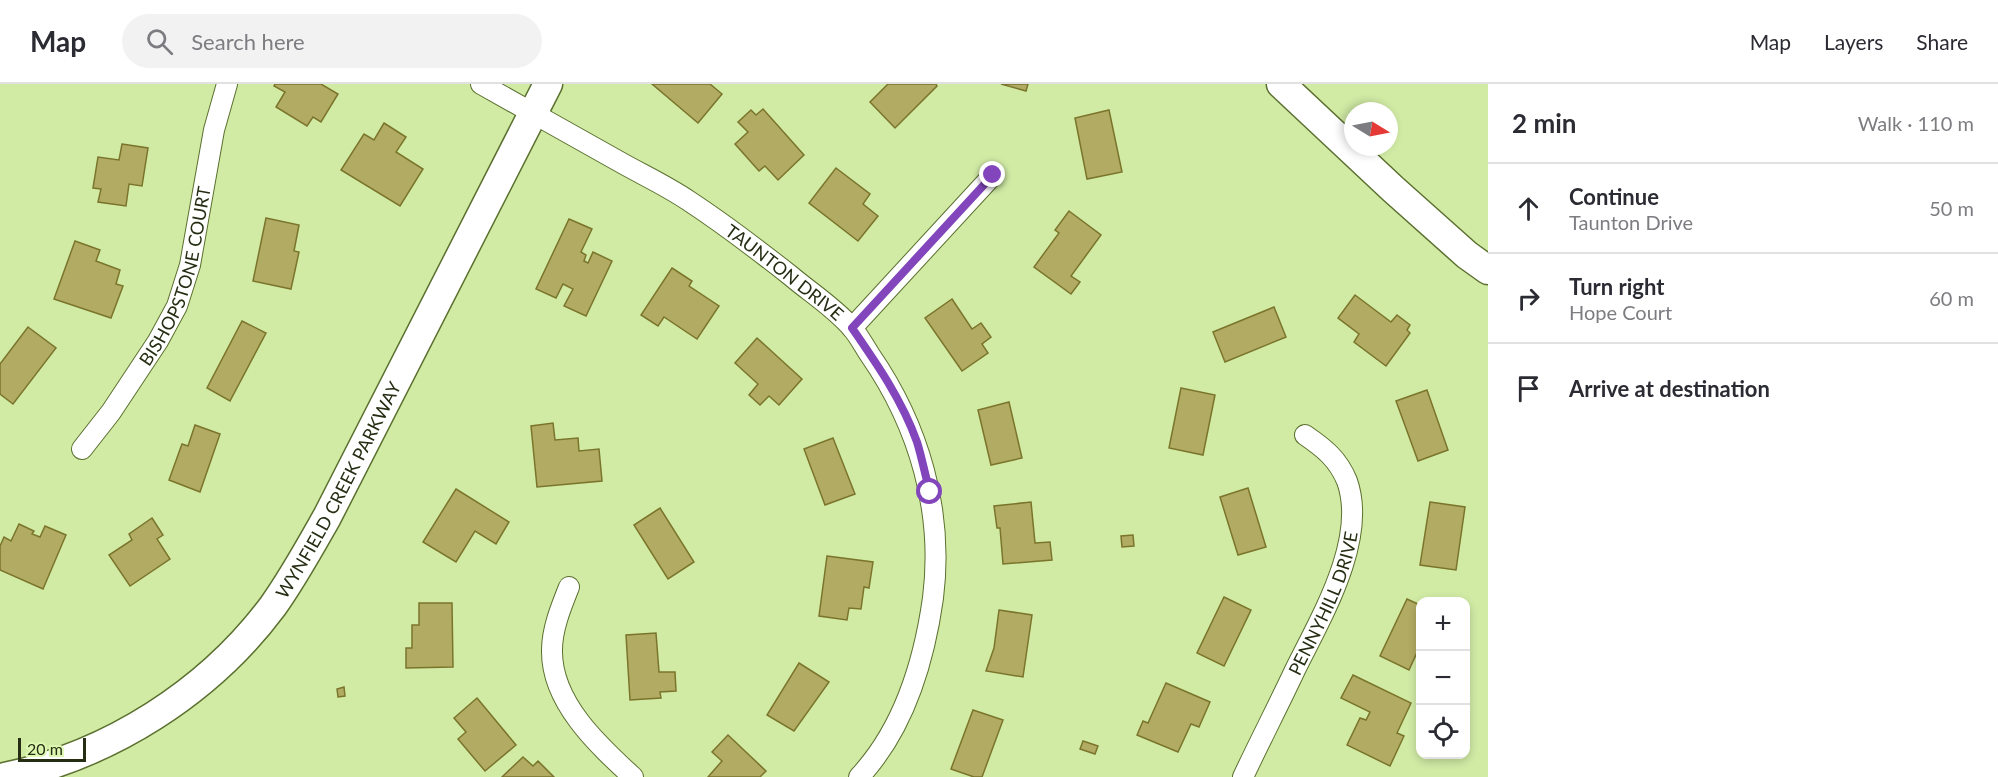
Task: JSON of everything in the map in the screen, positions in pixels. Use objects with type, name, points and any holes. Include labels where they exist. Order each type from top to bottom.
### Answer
[{"type":"street","name":"BISHOPSTONE COURT","points":[[82,449],[111,412],[158,341],[177,306],[190,265],[214,130],[226,84]]},
{"type":"street","name":"TAUNTON DRIVE","points":[[481,84],[688,200],[774,263],[852,328],[884,374],[906,415],[917,443],[930,492],[935,531],[935,578],[927,636],[919,667],[902,712],[887,738],[859,777]]},
{"type":"street","name":"WYNFIELD CREEK PARKWAY","points":[[5,777],[62,761],[106,742],[181,698],[214,672],[244,641],[272,606],[297,570],[327,517],[548,84]]},
{"type":"street","points":[[1281,84],[1410,204],[1467,255],[1488,270]]},
{"type":"street","points":[[852,328],[993,175]]},
{"type":"street","name":"PENNYHILL DRIVE","points":[[1243,777],[1334,591],[1346,556],[1351,501],[1347,483],[1338,462],[1327,450],[1305,435]]},
{"type":"street","points":[[569,587],[553,639],[552,652],[557,681],[574,715],[584,728],[633,777]]},
{"type":"building","points":[[275,84],[321,84],[338,94],[321,122],[313,117],[307,126],[276,107],[285,92],[274,86]]},
{"type":"building","points":[[652,84],[710,84],[722,94],[698,123]]},
{"type":"building","points":[[888,84],[936,84],[937,86],[895,128],[870,102]]},
{"type":"building","points":[[1001,84],[1028,84],[1026,91]]},
{"type":"building","points":[[763,109],[804,155],[778,180],[765,166],[759,171],[735,144],[748,132],[738,122],[751,110],[756,115]]},
{"type":"building","points":[[1109,110],[1122,172],[1087,179],[1075,118]]},
{"type":"building","points":[[384,123],[406,137],[396,152],[423,169],[400,206],[341,170],[364,134],[374,140]]},
{"type":"building","points":[[122,144],[148,148],[142,186],[129,184],[126,206],[98,202],[101,189],[93,188],[98,157],[119,160]]},
{"type":"building","points":[[836,168],[870,194],[863,204],[878,216],[858,241],[809,203]]},
{"type":"building","points":[[1069,211],[1101,235],[1071,276],[1080,282],[1071,294],[1034,267],[1059,233],[1055,230]]},
{"type":"building","points":[[266,218],[299,225],[294,251],[299,252],[291,289],[253,281]]},
{"type":"building","points":[[569,219],[592,229],[581,252],[586,255],[584,261],[588,263],[593,252],[612,261],[586,316],[564,306],[573,289],[563,284],[556,298],[536,289]]},
{"type":"building","points":[[75,241],[100,250],[96,261],[120,270],[116,284],[123,286],[111,318],[54,299]]},
{"type":"building","points":[[672,268],[692,281],[689,286],[719,306],[697,339],[664,317],[658,326],[641,315]]},
{"type":"building","points":[[1355,295],[1391,322],[1397,315],[1410,325],[1407,330],[1410,333],[1386,366],[1354,342],[1359,334],[1338,318]]},
{"type":"building","points":[[952,299],[972,329],[981,323],[991,337],[982,344],[988,353],[962,371],[925,318]]},
{"type":"building","points":[[1274,307],[1286,337],[1225,362],[1213,332]]},
{"type":"building","points":[[242,321],[266,333],[230,401],[207,388]]},
{"type":"building","points":[[28,327],[56,348],[13,404],[0,394],[0,364]]},
{"type":"building","points":[[757,338],[802,379],[779,405],[769,396],[760,405],[749,395],[758,384],[735,363]]},
{"type":"building","points":[[1181,388],[1215,395],[1203,455],[1169,448]]},
{"type":"building","points":[[1427,390],[1448,450],[1418,461],[1396,401]]},
{"type":"building","points":[[1009,402],[1022,458],[991,465],[978,410]]},
{"type":"building","points":[[553,423],[555,440],[578,438],[579,451],[599,449],[602,481],[537,487],[531,426]]},
{"type":"building","points":[[195,425],[220,434],[200,492],[169,480],[182,444],[188,446]]},
{"type":"building","points":[[833,438],[855,494],[825,505],[804,449]]},
{"type":"building","points":[[1248,488],[1266,547],[1238,555],[1220,497]]},
{"type":"building","points":[[456,489],[509,522],[496,544],[475,531],[456,562],[423,542]]},
{"type":"building","points":[[1031,502],[1035,543],[1050,542],[1052,560],[1003,564],[1000,528],[997,528],[994,506]]},
{"type":"building","points":[[1430,502],[1465,507],[1456,570],[1420,565]]},
{"type":"building","points":[[660,508],[694,562],[668,579],[634,525]]},
{"type":"building","points":[[152,518],[163,535],[157,539],[170,559],[130,586],[109,555],[132,540],[129,534]]},
{"type":"building","points":[[19,524],[34,531],[32,534],[40,537],[45,526],[66,535],[43,589],[0,570],[0,546],[4,537],[11,541]]},
{"type":"building","points":[[1133,535],[1134,546],[1122,547],[1121,536]]},
{"type":"building","points":[[827,556],[873,562],[869,588],[864,587],[861,609],[849,608],[847,620],[819,616]]},
{"type":"building","points":[[1224,597],[1251,610],[1224,666],[1197,653]]},
{"type":"building","points":[[1407,599],[1416,603],[1416,655],[1409,670],[1380,656]]},
{"type":"building","points":[[419,603],[452,603],[453,667],[406,668],[406,648],[412,648],[412,625],[419,625]]},
{"type":"building","points":[[999,610],[1032,615],[1023,677],[986,671],[994,648]]},
{"type":"building","points":[[656,633],[659,672],[675,672],[676,691],[660,692],[661,698],[630,700],[626,635]]},
{"type":"building","points":[[799,663],[829,682],[794,731],[767,715]]},
{"type":"building","points":[[1353,675],[1411,703],[1397,733],[1404,736],[1390,766],[1347,745],[1360,718],[1366,720],[1370,712],[1341,698]]},
{"type":"building","points":[[1166,683],[1210,702],[1199,727],[1191,724],[1178,752],[1137,735],[1143,721],[1148,723]]},
{"type":"building","points":[[344,687],[345,696],[338,697],[337,689]]},
{"type":"building","points":[[477,698],[516,745],[485,771],[458,739],[466,732],[454,718]]},
{"type":"building","points":[[973,710],[1003,720],[982,777],[974,777],[951,769]]},
{"type":"building","points":[[728,735],[766,771],[760,777],[708,777],[722,761],[712,752]]},
{"type":"building","points":[[1083,741],[1098,746],[1095,754],[1080,749]]},
{"type":"building","points":[[523,757],[533,766],[538,761],[554,777],[502,777]]},
{"type":"route","points":[[930,492],[917,443],[906,415],[884,374],[852,328],[993,175]]}]
